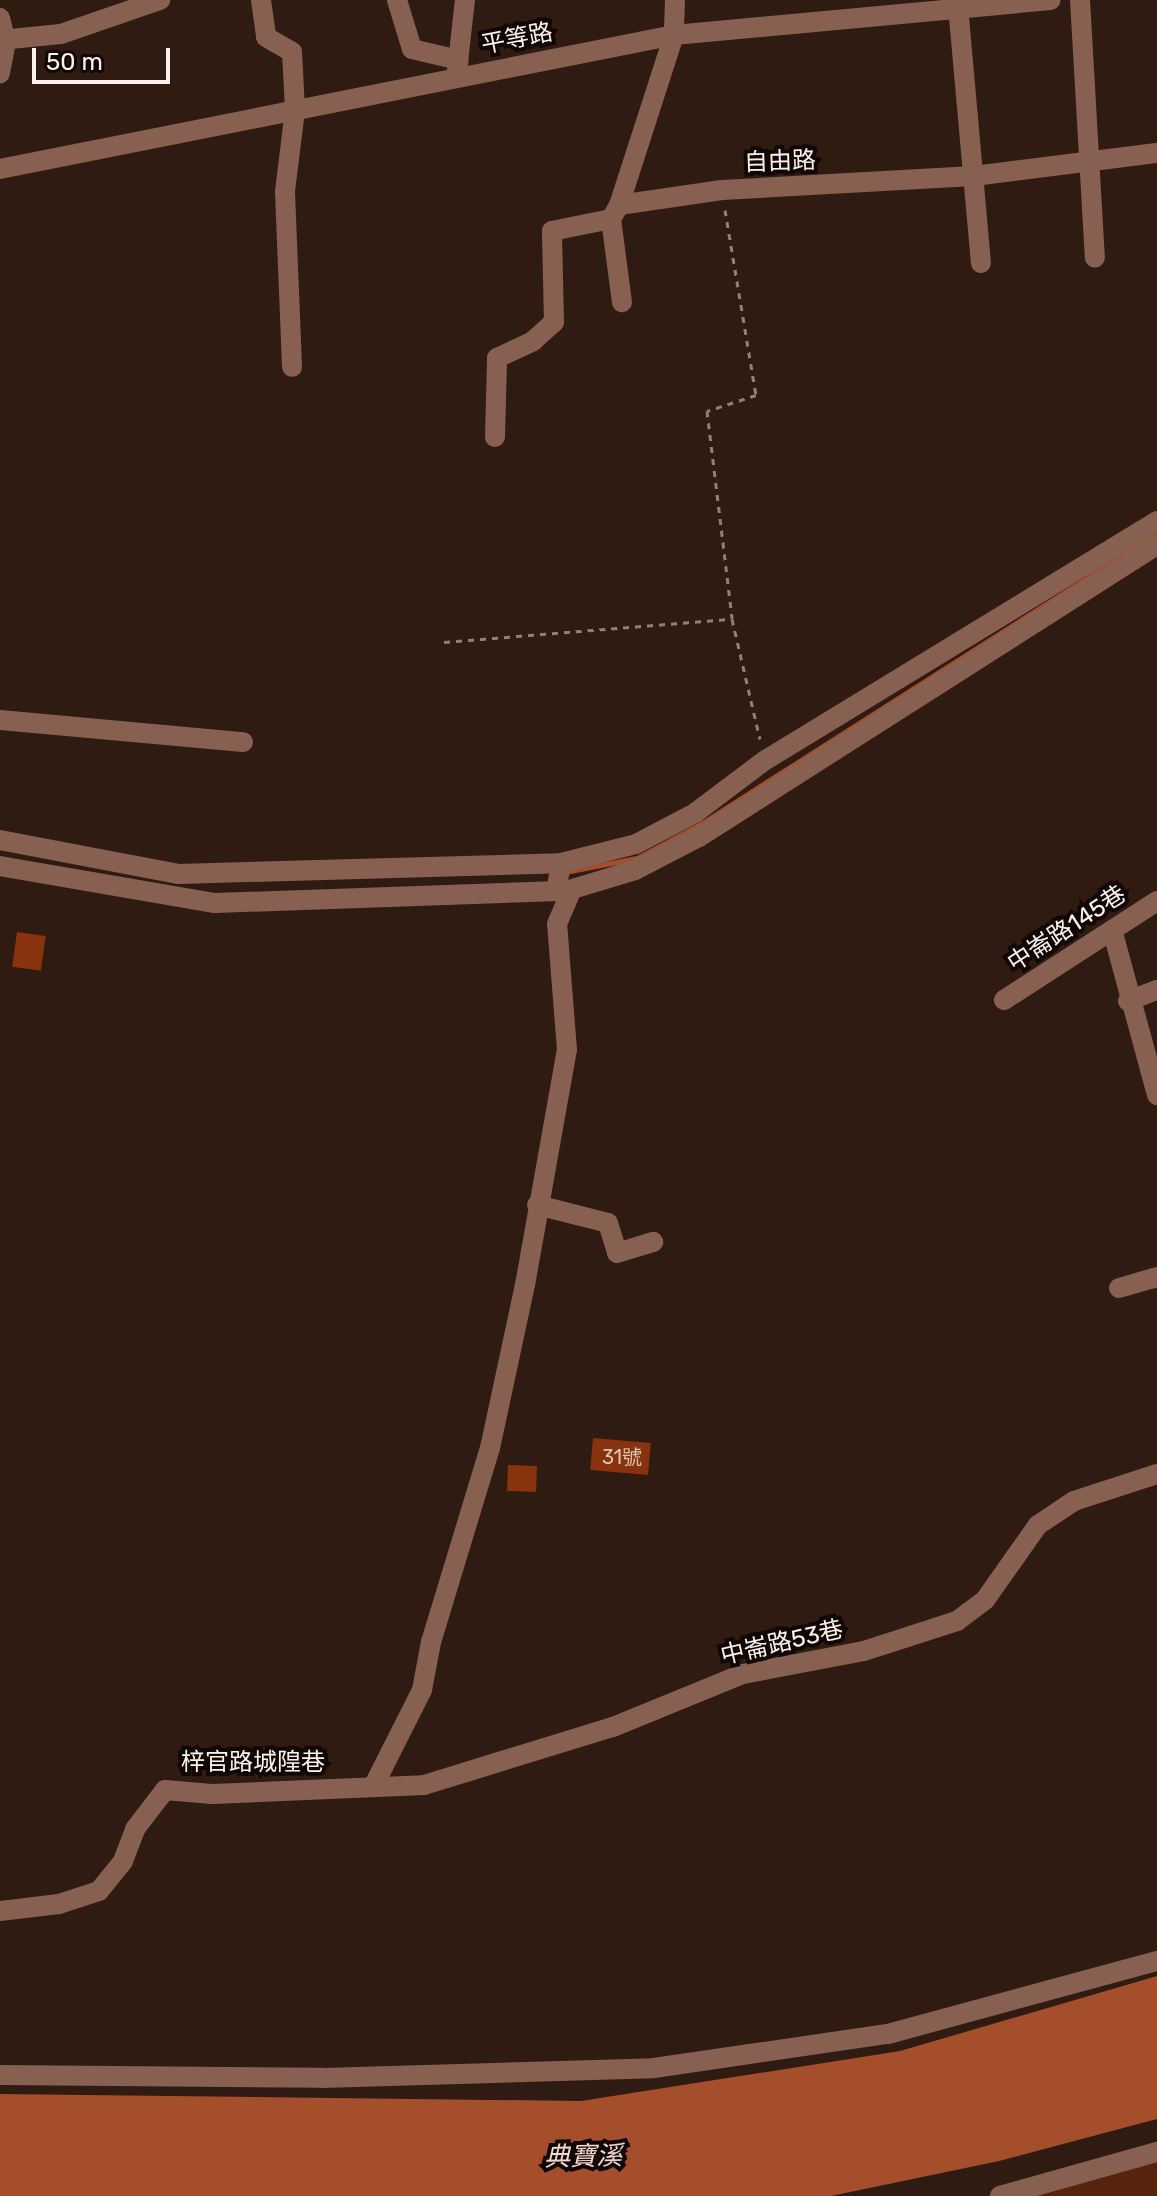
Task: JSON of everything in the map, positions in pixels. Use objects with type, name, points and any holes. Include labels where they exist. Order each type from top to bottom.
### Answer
[{"type":"street","points":[[3,41],[61,34],[160,0]]},
{"type":"street","points":[[261,0],[266,37],[292,52],[295,110],[285,192],[292,367]]},
{"type":"street","points":[[397,0],[412,49],[457,69],[465,0]]},
{"type":"street","points":[[622,302],[615,212],[623,180],[674,35],[675,0]]},
{"type":"street","name":"平等路","points":[[0,169],[295,110],[457,69],[674,35],[814,9],[958,6],[1050,0]]},
{"type":"street","points":[[1080,0],[1095,258]]},
{"type":"street","points":[[958,6],[981,263]]},
{"type":"street","points":[[0,18],[3,41],[0,73]]},
{"type":"street","name":"自由路","points":[[495,437],[497,358],[533,341],[554,322],[552,231],[615,212],[722,190],[974,176],[1157,153]]},
{"type":"street","points":[[0,866],[215,888],[560,878],[635,870],[699,837],[1157,521]]},
{"type":"street","points":[[0,840],[178,874],[215,888],[560,878],[695,813],[764,761],[974,650],[1157,545]]},
{"type":"street","points":[[0,720],[243,742]]},
{"type":"street","points":[[373,1787],[422,1690],[431,1642],[490,1448],[567,1050],[557,924],[569,896],[560,878]]},
{"type":"street","name":"中崙路145巷","points":[[1004,1000],[1113,933],[1157,901]]},
{"type":"street","points":[[1113,933],[1128,1001],[1157,1095]]},
{"type":"street","points":[[1128,1001],[1157,990]]},
{"type":"street","points":[[537,1205],[608,1223],[617,1253],[653,1242]]},
{"type":"street","points":[[1119,1288],[1157,1277]]},
{"type":"street","name":"中崙路53巷","points":[[373,1787],[424,1785],[613,1727],[743,1674],[864,1651],[957,1621],[985,1600],[1038,1525],[1074,1501],[1157,1474]]},
{"type":"street","name":"梓官路城隍巷","points":[[0,1911],[59,1904],[99,1891],[123,1861],[135,1829],[165,1790],[212,1794],[373,1787]]},
{"type":"street","points":[[0,2075],[322,2078],[654,2068],[888,2034],[1157,1961]]},
{"type":"street","points":[[1000,2196],[1157,2152]]},
{"type":"path","points":[[722,190],[756,395],[707,411],[732,619],[764,761]]},
{"type":"path","points":[[444,642],[732,619]]},
{"type":"shaded area","points":[[1157,2159],[1157,2196],[1027,2196]]},
{"type":"water","name":"典寶溪","points":[[1157,1976],[1157,2119],[999,2161],[831,2196],[0,2196],[0,2094],[581,2101],[900,2051]]},
{"type":"building","points":[[17,932],[46,936],[41,971],[12,967]]},
{"type":"building","points":[[593,1438],[651,1443],[648,1475],[590,1470]]},
{"type":"building","points":[[508,1465],[537,1466],[536,1492],[507,1491]]},
{"type":"waterway","points":[[565,872],[637,858],[702,823],[1157,533]]}]
